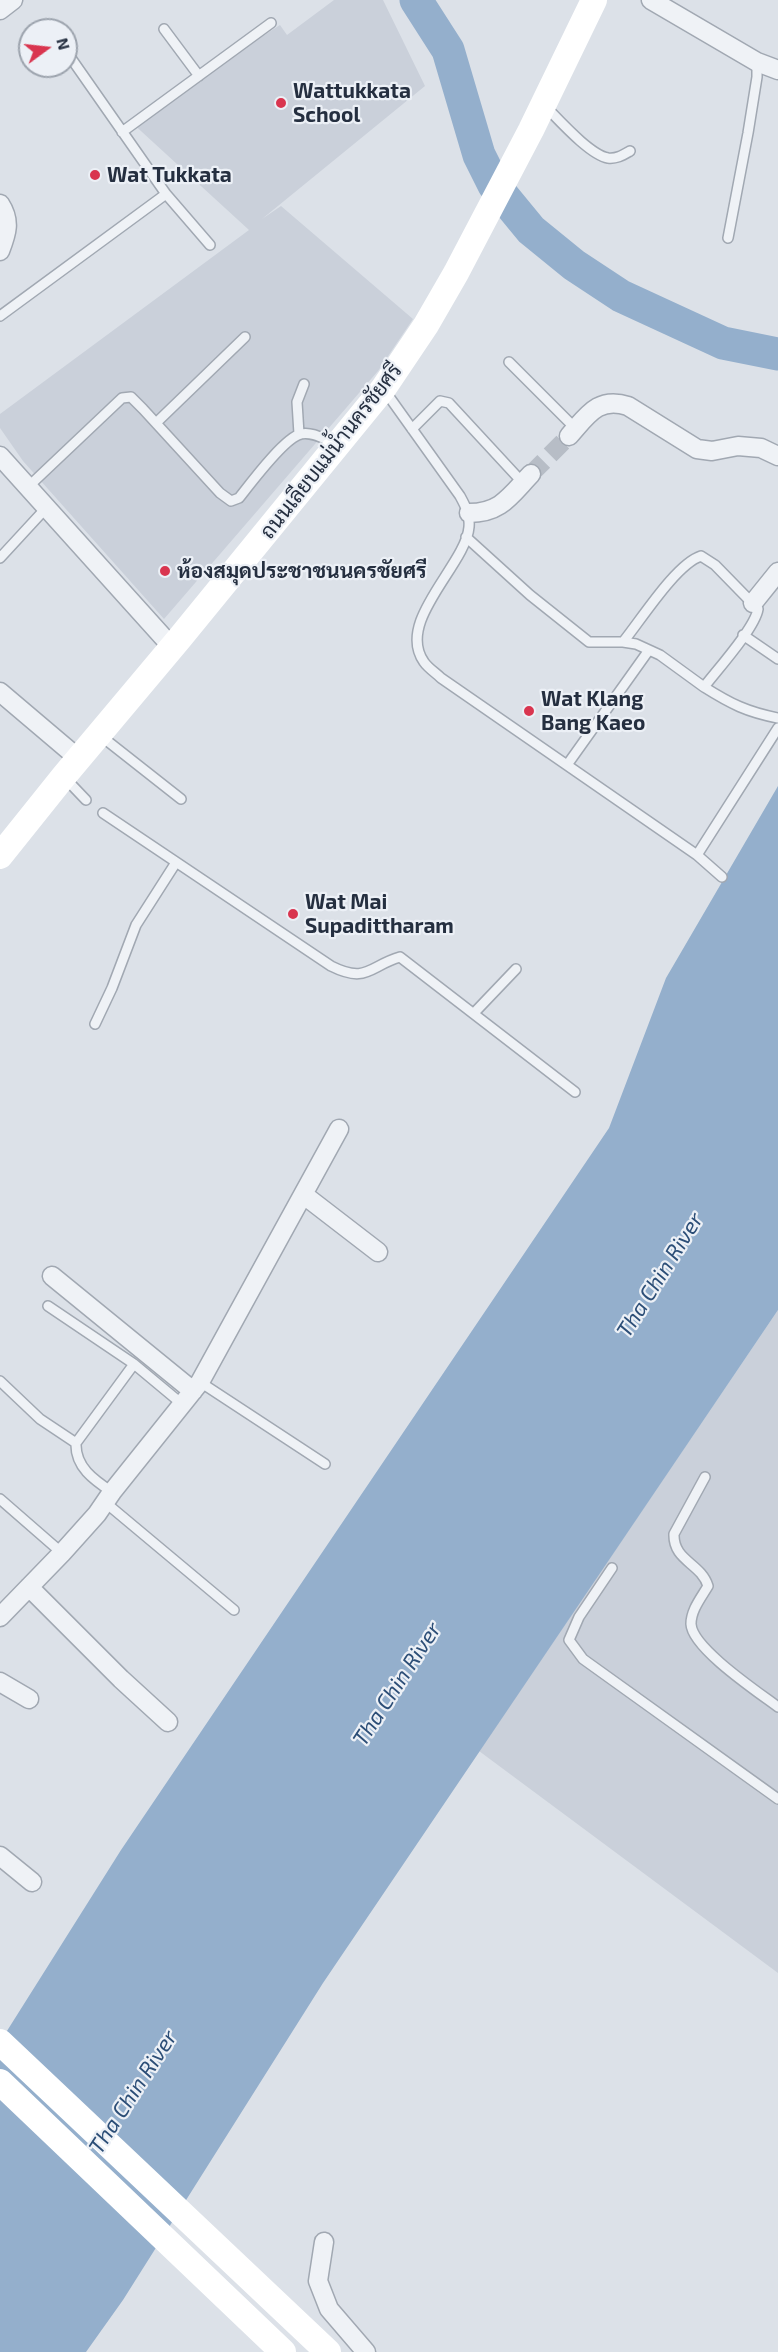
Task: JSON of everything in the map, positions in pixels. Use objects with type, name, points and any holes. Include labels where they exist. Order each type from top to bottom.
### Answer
[{"type":"main road","name":"ถนนเลียบแม่น้ำนครชัยศรี","points":[[0,856],[383,390],[426,325],[484,220],[544,105],[594,0]]},
{"type":"main road","points":[[0,2042],[327,2352]]},
{"type":"main road","points":[[0,2082],[282,2352]]},
{"type":"street","points":[[0,10],[13,0]]},
{"type":"street","points":[[651,0],[756,62],[778,69]]},
{"type":"street","points":[[0,204],[6,213],[9,225],[0,251]]},
{"type":"street","points":[[572,432],[596,408],[606,402],[617,403],[628,406],[683,442],[697,448],[712,451],[738,446],[761,448],[778,456]]},
{"type":"street","points":[[0,456],[172,647]]},
{"type":"street","points":[[469,513],[485,513],[495,510],[527,479]]},
{"type":"street","points":[[753,603],[778,572]]},
{"type":"street","points":[[0,692],[71,767]]},
{"type":"street","points":[[0,1617],[62,1553],[109,1498],[192,1392],[339,1129]]},
{"type":"street","points":[[304,1195],[378,1252]]},
{"type":"street","points":[[52,1276],[192,1392]]},
{"type":"street","points":[[29,1587],[121,1679],[168,1722]]},
{"type":"street","points":[[0,1682],[29,1699]]},
{"type":"street","points":[[0,1856],[32,1882]]},
{"type":"street","points":[[324,2242],[318,2281],[329,2309],[366,2352]]},
{"type":"lane","points":[[122,132],[271,23]]},
{"type":"lane","points":[[164,29],[199,76]]},
{"type":"lane","points":[[728,238],[750,122],[757,77],[756,62]]},
{"type":"lane","points":[[78,68],[165,194],[210,245]]},
{"type":"lane","points":[[544,105],[594,151],[606,158],[617,158],[630,151]]},
{"type":"lane","points":[[0,316],[165,194]]},
{"type":"lane","points":[[156,423],[245,337]]},
{"type":"lane","points":[[509,362],[572,432]]},
{"type":"lane","points":[[299,434],[297,402],[304,384]]},
{"type":"lane","points":[[383,390],[460,496],[469,513],[469,529],[466,537],[457,557],[430,601],[417,630],[423,661],[441,678],[697,855],[722,877]]},
{"type":"lane","points":[[28,487],[122,398],[131,398],[220,494],[231,501],[239,498],[287,442],[299,434],[309,434],[339,445]]},
{"type":"lane","points":[[412,429],[440,401],[448,403],[527,479]]},
{"type":"lane","points":[[0,558],[47,507]]},
{"type":"lane","points":[[466,537],[530,595],[589,642],[623,642],[649,650],[734,706],[778,718]]},
{"type":"lane","points":[[623,642],[675,575],[693,558],[701,556],[715,565],[758,609],[743,635],[704,687]]},
{"type":"lane","points":[[743,635],[778,659]]},
{"type":"lane","points":[[567,765],[649,650]]},
{"type":"lane","points":[[697,855],[778,728]]},
{"type":"lane","points":[[99,735],[181,799]]},
{"type":"lane","points":[[71,767],[86,800]]},
{"type":"lane","points":[[103,813],[175,864],[331,966],[347,974],[368,973],[389,960],[400,957],[575,1092]]},
{"type":"lane","points":[[94,1024],[112,988],[136,925],[175,864]]},
{"type":"lane","points":[[474,1013],[516,969]]},
{"type":"lane","points":[[48,1306],[134,1364],[192,1392],[325,1464]]},
{"type":"lane","points":[[134,1364],[76,1443],[75,1455],[90,1478],[109,1498],[234,1610]]},
{"type":"lane","points":[[0,1381],[40,1419],[76,1443]]},
{"type":"lane","points":[[705,1477],[674,1534],[673,1542],[677,1551],[705,1576],[708,1586],[693,1611],[692,1632],[718,1661],[778,1707]]},
{"type":"lane","points":[[0,1499],[62,1553]]},
{"type":"lane","points":[[612,1568],[579,1617],[569,1640],[573,1648],[583,1659],[778,1799]]},
{"type":"shaded area","points":[[334,0],[383,0],[425,86],[262,219],[281,206],[413,319],[378,371],[164,619],[23,461],[0,428],[0,414],[249,230],[130,121],[280,25],[287,35]]},
{"type":"shaded area","points":[[778,1310],[778,1973],[479,1751]]},
{"type":"water","name":"Tha Chin River","points":[[778,786],[778,1310],[323,1983],[123,2300],[86,2352],[0,2352],[0,2042],[121,1850],[609,1128],[666,978]]},
{"type":"waterway","points":[[416,0],[448,50],[479,155],[494,185],[531,230],[574,265],[621,296],[723,343],[778,354]]},
{"type":"tunnel","points":[[531,474],[569,436]]},
{"type":"place","name":"Wattukkata School","points":[[281,103]]},
{"type":"place","name":"Wat Tukkata","points":[[95,175]]},
{"type":"place","name":"ห้องสมุดประชาชนนครชัยศรี","points":[[165,571]]},
{"type":"place","name":"Wat Klang Bang Kaeo","points":[[529,711]]},
{"type":"place","name":"Wat Mai Supadittharam","points":[[293,914]]}]
